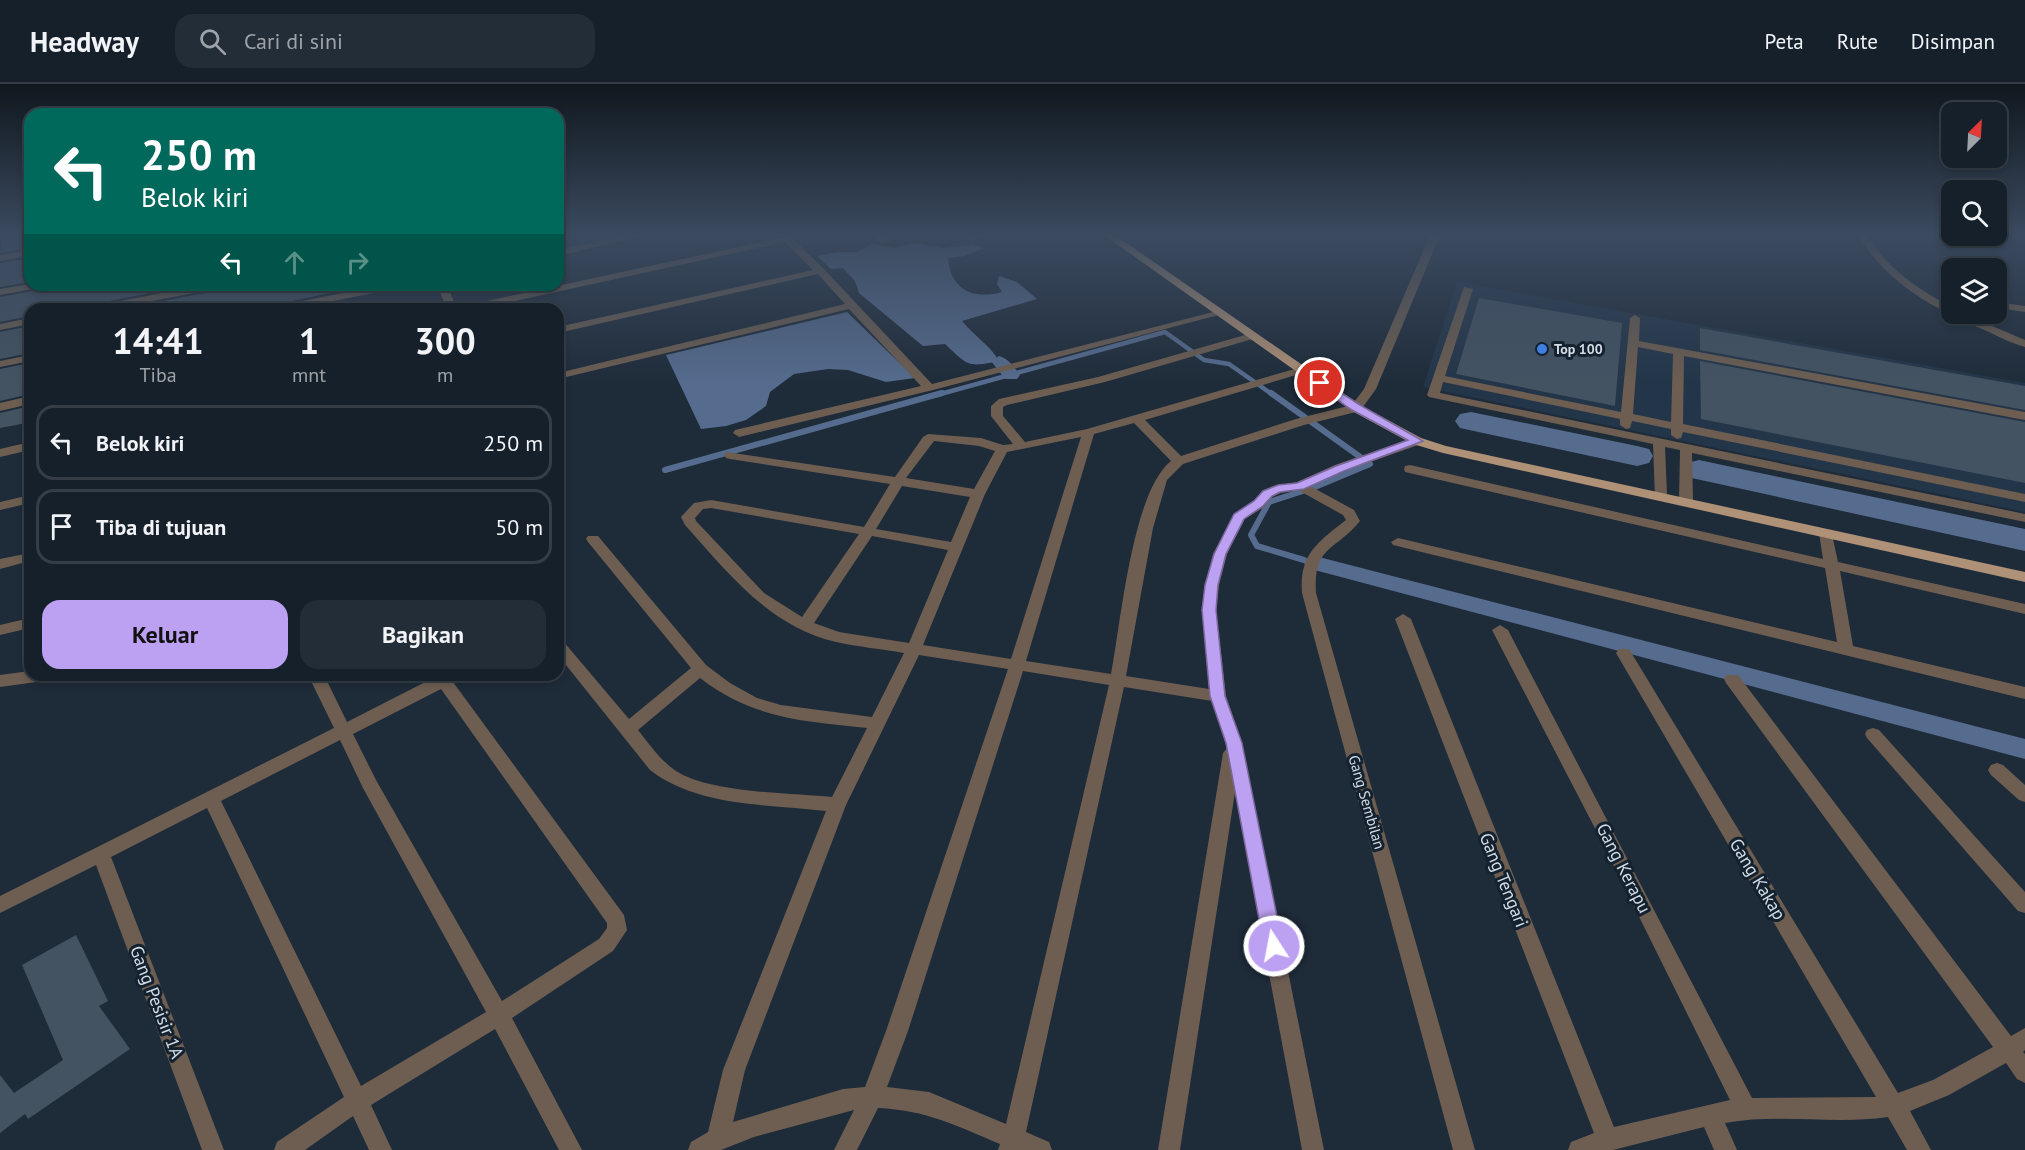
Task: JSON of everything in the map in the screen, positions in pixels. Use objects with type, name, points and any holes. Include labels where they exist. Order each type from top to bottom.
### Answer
[{"type":"main road","points":[[1180,285],[1356,408],[1417,441],[1461,453],[2025,577]]},
{"type":"street","points":[[564,329],[762,285]]},
{"type":"street","points":[[832,285],[929,388]]},
{"type":"street","points":[[1011,1145],[1117,682],[1129,607],[1152,506],[1165,472],[1179,461],[1300,422],[1356,408],[1370,389],[1414,285]]},
{"type":"street","points":[[1906,285],[1941,306]]},
{"type":"street","points":[[0,292],[24,288]]},
{"type":"street","points":[[1468,289],[1433,395],[2025,518]]},
{"type":"street","points":[[125,303],[188,291]]},
{"type":"street","points":[[308,303],[369,291]]},
{"type":"street","points":[[492,303],[548,291]]},
{"type":"street","points":[[564,375],[852,305]]},
{"type":"street","points":[[2007,306],[2025,309]]},
{"type":"street","points":[[739,433],[929,388],[1221,313]]},
{"type":"street","points":[[1625,435],[1635,318]]},
{"type":"street","points":[[0,327],[24,322]]},
{"type":"street","points":[[1979,324],[2025,344]]},
{"type":"street","points":[[1022,447],[997,416],[998,406],[1003,402],[1101,380],[1252,336]]},
{"type":"street","points":[[1633,343],[2025,416]]},
{"type":"street","points":[[1679,351],[1677,427],[1686,501]]},
{"type":"street","points":[[0,364],[24,359]]},
{"type":"street","points":[[805,626],[867,533],[898,481],[927,440],[932,437],[981,442],[1002,448],[1022,447],[1089,432],[1302,370]]},
{"type":"street","points":[[1438,378],[2025,498]]},
{"type":"street","points":[[0,407],[24,401]]},
{"type":"street","points":[[1136,418],[1179,461]]},
{"type":"street","points":[[844,1150],[872,1097],[897,1031],[1017,666],[1089,432]]},
{"type":"street","points":[[1313,1150],[1234,743],[1218,696],[1209,610],[1212,585],[1220,554],[1239,517],[1259,504],[1267,494],[1278,489],[1306,489],[1357,462],[1417,441]]},
{"type":"street","points":[[1659,442],[1660,495]]},
{"type":"street","points":[[0,453],[24,447]]},
{"type":"street","points":[[709,1145],[734,1070],[837,805],[913,651],[978,494],[1002,448]]},
{"type":"street","points":[[730,455],[978,494]]},
{"type":"street","points":[[1410,470],[2025,609]]},
{"type":"street","name":"Gang Sembilan","points":[[1306,489],[1349,513],[1353,521],[1313,555],[1306,577],[1464,1150]]},
{"type":"street","points":[[0,506],[24,500]]},
{"type":"street","points":[[957,547],[711,504],[699,506],[690,512],[688,517],[690,522],[749,586],[771,606],[805,626],[837,637],[913,651],[1218,696]]},
{"type":"street","points":[[1826,533],[1846,650]]},
{"type":"street","points":[[593,539],[700,669],[720,685],[751,702],[789,713],[876,723]]},
{"type":"street","points":[[1398,542],[2025,693]]},
{"type":"street","points":[[0,564],[24,558]]},
{"type":"street","name":"Gang Tengari","points":[[1403,619],[1608,1140]]},
{"type":"street","points":[[0,630],[24,624]]},
{"type":"street","name":"Gang Kerapu","points":[[1500,630],[1612,844],[1746,1109]]},
{"type":"street","points":[[564,652],[656,765],[672,777],[691,786],[716,792],[837,805]]},
{"type":"street","name":"Gang Kakap","points":[[1624,653],[1920,1150]]},
{"type":"street","points":[[628,729],[700,669]]},
{"type":"street","points":[[0,681],[24,678]]},
{"type":"street","points":[[1732,679],[2017,1044],[2025,1072]]},
{"type":"street","points":[[319,681],[369,783],[499,1015],[571,1150]]},
{"type":"street","points":[[0,905],[443,681]]},
{"type":"street","points":[[285,1150],[358,1100],[499,1015],[606,945],[617,930],[617,921],[451,681]]},
{"type":"street","points":[[1874,734],[2025,905]]},
{"type":"street","points":[[1169,1150],[1234,743]]},
{"type":"street","points":[[1997,770],[2025,795]]},
{"type":"street","points":[[211,798],[381,1150]]},
{"type":"street","name":"Gang Pesisir 1A","points":[[101,854],[213,1150]]},
{"type":"street","points":[[1581,1150],[1608,1140],[1710,1115],[1746,1109],[1857,1109],[1892,1106],[1926,1095],[2017,1044]]},
{"type":"street","points":[[709,1145],[754,1126],[843,1100],[872,1097],[905,1098],[929,1104],[1011,1145],[1041,1150]]},
{"type":"street","points":[[1710,1115],[1726,1150]]},
{"type":"shaded area","points":[[856,285],[959,285],[965,290],[982,295],[1002,292],[997,285],[1020,285],[1037,299],[962,321],[999,361],[973,364],[963,360],[945,344],[923,346],[859,293]]},
{"type":"shaded area","points":[[1456,285],[1472,285],[2025,383],[2025,512],[1423,387]]},
{"type":"shaded area","points":[[847,312],[915,378],[886,382],[848,370],[828,369],[794,374],[770,392],[766,406],[746,420],[726,426],[701,429],[666,355]]},
{"type":"building","points":[[32,291],[161,291],[99,303],[24,303],[24,317],[0,322],[0,297]]},
{"type":"building","points":[[215,291],[330,291],[330,293],[282,303],[153,303]]},
{"type":"building","name":"Top 100","points":[[1479,298],[1622,323],[1615,406],[1456,374]]},
{"type":"building","points":[[24,327],[24,354],[0,359],[0,332]]},
{"type":"building","points":[[1700,328],[2025,386],[2025,410],[1700,350]]},
{"type":"building","points":[[1700,361],[2025,422],[2025,483],[1701,419]]},
{"type":"building","points":[[24,364],[24,395],[0,401],[0,369]]},
{"type":"building","points":[[24,407],[24,424],[0,428],[0,413]]},
{"type":"building","points":[[76,935],[108,1001],[99,1006],[130,1049],[28,1119],[25,1114],[0,1133],[0,1075],[14,1093],[63,1060],[22,965]]},
{"type":"waterway","points":[[937,395],[1165,332],[1204,360],[1229,364],[1273,395]]},
{"type":"waterway","points":[[999,361],[1011,375]]},
{"type":"waterway","points":[[665,470],[942,393]]},
{"type":"waterway","points":[[1271,393],[1370,464],[1315,487],[1269,502],[1251,535],[1257,546],[1304,560]]},
{"type":"waterway","points":[[1471,421],[1637,456]]},
{"type":"waterway","points":[[1699,470],[2025,540]]},
{"type":"waterway","points":[[1315,563],[2025,749]]},
{"type":"place","name":"Top 100","points":[[1542,349]]},
{"type":"route","points":[[1274,946],[1234,743],[1218,696],[1209,610],[1212,585],[1220,554],[1239,517],[1259,504],[1267,494],[1278,489],[1300,486],[1340,468],[1417,441],[1356,408],[1320,383]]}]
